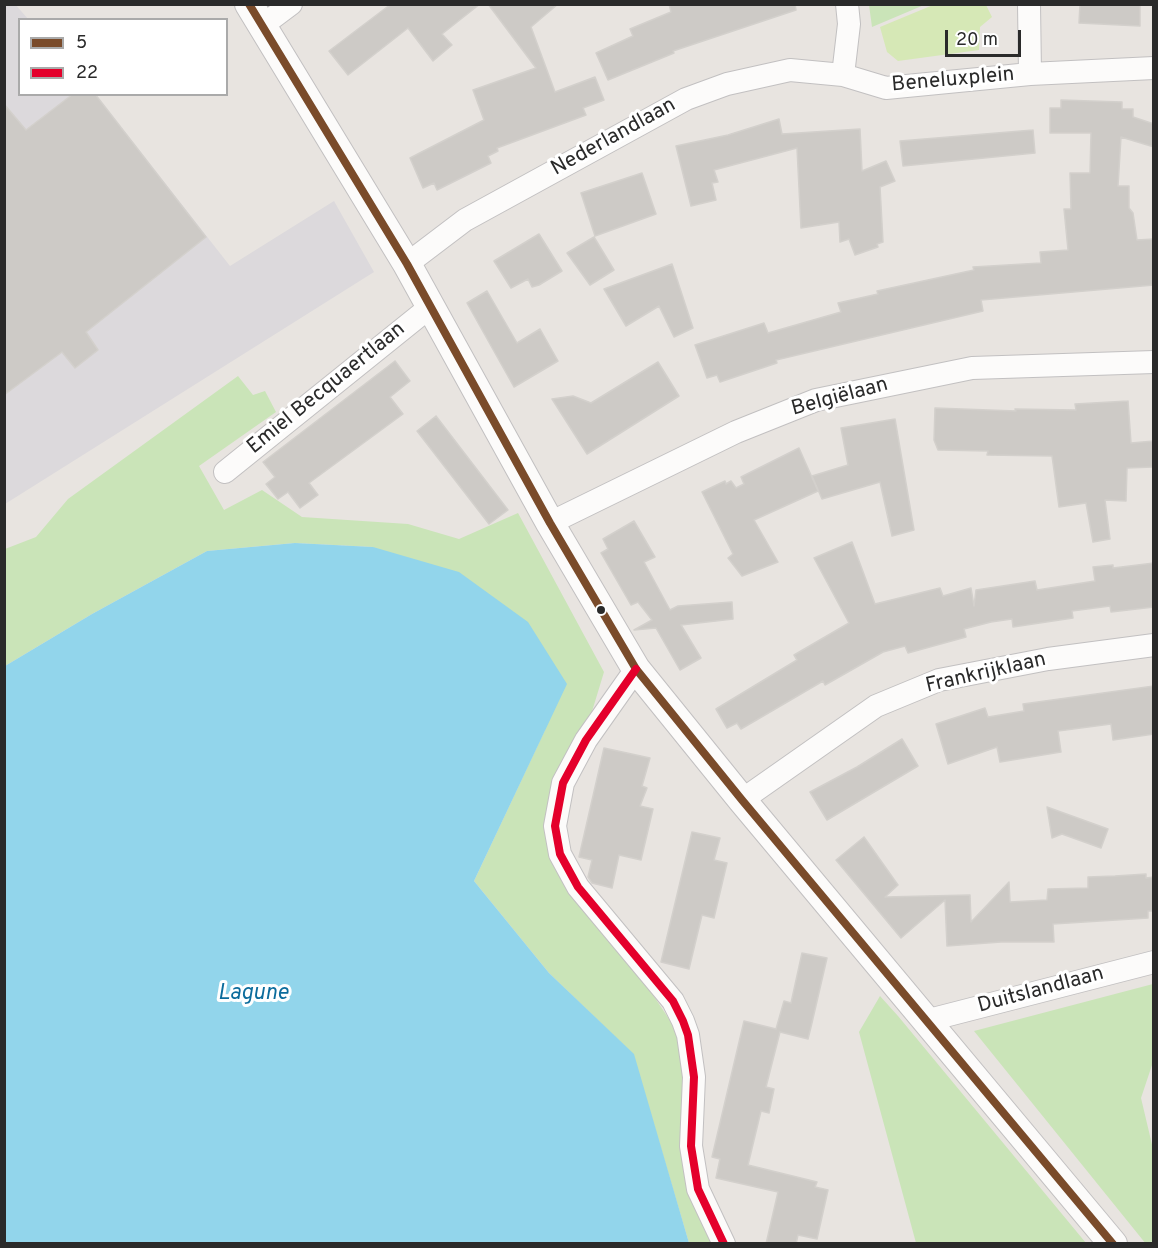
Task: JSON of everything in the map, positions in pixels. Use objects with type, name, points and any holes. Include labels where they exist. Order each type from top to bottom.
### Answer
[{"type":"street","points":[[256,15],[291,4]]},
{"type":"street","points":[[843,75],[849,24],[848,4]]},
{"type":"street","name":"Beneluxplein","points":[[843,75],[886,88],[1030,74],[1029,4]]},
{"type":"street","name":"Emiel Becquaertlaan","points":[[256,15],[407,264],[550,523],[636,669],[742,800],[1113,1244]]},
{"type":"street","points":[[1030,74],[1154,68]]},
{"type":"street","name":"Nederlandlaan","points":[[407,264],[465,220],[686,99],[726,84],[790,70],[843,75]]},
{"type":"street","name":"Emiel Becquaertlaan","points":[[225,472],[429,307]]},
{"type":"street","name":"Belgiëlaan","points":[[550,523],[736,432],[816,400],[972,368],[1154,362]]},
{"type":"street","name":"Frankrijklaan","points":[[742,800],[876,706],[939,680],[1048,659],[1154,645]]},
{"type":"street","points":[[636,669],[586,740],[564,783],[555,826],[560,854],[578,887],[673,1001],[683,1021],[688,1035],[694,1077],[691,1146],[698,1189],[724,1244]]},
{"type":"street","name":"Duitslandlaan","points":[[928,1020],[1154,962]]},
{"type":"shaded area","points":[[15,4],[27,18],[18,18],[18,96],[97,96],[230,266],[334,201],[374,272],[5,504],[4,5]]},
{"type":"green space","points":[[869,4],[924,5],[872,27]]},
{"type":"green space","points":[[933,5],[986,5],[992,17],[980,27],[979,50],[898,61],[887,52],[880,27]]},
{"type":"green space","points":[[238,376],[253,395],[265,391],[276,412],[199,466],[224,510],[262,490],[302,517],[408,524],[459,539],[518,513],[604,672],[552,843],[683,1040],[683,1100],[717,1243],[689,1243],[633,1054],[549,973],[474,881],[545,730],[373,547],[295,543],[207,551],[92,614],[5,666],[5,549],[36,537],[68,499]]},
{"type":"green space","points":[[1153,984],[1153,1062],[1141,1098],[1154,1153],[1153,1243],[1146,1244],[974,1031]]},
{"type":"green space","points":[[880,996],[1086,1243],[916,1243],[859,1032]]},
{"type":"water","name":"Lagune","points":[[295,543],[373,547],[459,572],[528,622],[567,684],[474,881],[549,973],[634,1054],[689,1243],[5,1243],[5,666],[92,614],[207,551]]},
{"type":"building","points":[[391,4],[480,4],[442,34],[452,45],[433,61],[408,28],[348,75],[329,51]]},
{"type":"building","points":[[488,4],[558,4],[531,27],[555,92],[595,77],[604,100],[583,108],[586,115],[497,148],[498,151],[488,156],[491,163],[437,190],[434,183],[423,188],[410,158],[484,120],[473,90],[536,68]]},
{"type":"building","points":[[669,4],[795,4],[796,10],[673,51],[674,53],[608,80],[596,53],[633,36],[630,29],[671,12]]},
{"type":"building","points":[[1080,4],[1140,4],[1140,26],[1079,23]]},
{"type":"building","points":[[70,96],[97,96],[206,237],[86,332],[98,350],[75,368],[62,352],[4,395],[4,104],[26,130]]},
{"type":"building","points":[[1061,100],[1122,102],[1122,109],[1133,109],[1133,117],[1154,124],[1154,147],[1121,137],[1118,186],[1129,186],[1129,208],[1133,213],[1137,240],[1154,239],[1154,285],[981,300],[983,311],[776,360],[777,363],[720,382],[717,375],[707,378],[695,345],[764,323],[768,333],[841,312],[838,303],[878,294],[877,291],[974,270],[973,267],[1041,263],[1040,252],[1068,250],[1064,209],[1071,209],[1070,173],[1090,173],[1091,133],[1050,133],[1050,108],[1061,108]]},
{"type":"building","points":[[779,119],[782,134],[860,129],[862,171],[886,161],[895,181],[880,187],[883,242],[877,244],[878,247],[855,255],[849,239],[840,242],[839,222],[801,228],[797,148],[714,170],[718,182],[712,183],[716,200],[691,206],[676,146],[728,135]]},
{"type":"building","points":[[1033,130],[1035,153],[903,166],[900,141]]},
{"type":"building","points":[[642,173],[656,214],[595,236],[581,193]]},
{"type":"building","points":[[539,234],[562,271],[539,285],[532,287],[528,279],[511,288],[494,261]]},
{"type":"building","points":[[594,237],[614,270],[590,285],[567,253]]},
{"type":"building","points":[[672,264],[693,328],[674,337],[659,306],[626,326],[604,289]]},
{"type":"building","points":[[487,291],[517,343],[540,329],[558,361],[514,387],[467,303]]},
{"type":"building","points":[[395,361],[410,381],[390,397],[403,414],[309,483],[318,495],[300,508],[288,492],[278,499],[266,484],[275,477],[263,462]]},
{"type":"building","points":[[658,362],[679,396],[587,454],[552,399],[573,396],[591,403]]},
{"type":"building","points":[[1128,401],[1131,443],[1154,441],[1153,467],[1127,468],[1126,501],[1105,500],[1110,539],[1093,542],[1086,503],[1059,507],[1052,456],[987,455],[988,451],[938,450],[934,440],[935,408],[1016,411],[1015,409],[1076,410],[1075,404]]},
{"type":"building","points":[[436,416],[508,510],[489,524],[417,431]]},
{"type":"building","points":[[895,419],[914,530],[892,536],[880,482],[822,499],[812,476],[848,465],[841,428]]},
{"type":"building","points":[[799,448],[818,491],[754,520],[778,562],[742,576],[728,558],[733,554],[702,492],[725,481],[726,484],[731,481],[736,488],[744,484],[741,477]]},
{"type":"building","points":[[634,521],[655,557],[644,562],[670,610],[678,606],[732,602],[733,619],[681,625],[701,658],[680,670],[656,628],[634,630],[652,620],[638,602],[631,605],[601,553],[608,549],[603,539]]},
{"type":"building","points":[[852,542],[875,604],[940,588],[943,596],[971,588],[974,606],[976,590],[1035,581],[1037,590],[1095,581],[1093,567],[1113,565],[1113,568],[1154,563],[1154,607],[1111,612],[1110,606],[1072,611],[1073,618],[1013,627],[1012,619],[964,629],[966,637],[908,653],[905,646],[883,652],[825,685],[823,681],[741,729],[737,723],[727,728],[716,709],[797,660],[794,655],[849,623],[814,558]]},
{"type":"building","points":[[1154,686],[1154,734],[1113,740],[1111,724],[1058,731],[1061,752],[1000,762],[997,747],[948,764],[936,724],[985,708],[988,717],[1024,711],[1023,704]]},
{"type":"building","points":[[902,739],[918,766],[827,820],[810,792]]},
{"type":"building","points":[[604,748],[650,758],[642,786],[647,788],[640,806],[653,809],[641,860],[619,855],[612,888],[592,883],[588,877],[592,860],[579,857]]},
{"type":"building","points":[[1047,807],[1108,829],[1101,848],[1062,834],[1052,838]]},
{"type":"building","points":[[692,832],[720,838],[714,860],[727,863],[714,918],[702,915],[689,969],[661,962]]},
{"type":"building","points":[[864,837],[898,885],[885,897],[970,895],[971,922],[1009,882],[1010,902],[1047,900],[1048,889],[1088,888],[1088,877],[1146,874],[1146,878],[1154,877],[1154,911],[1148,911],[1148,918],[1053,924],[1054,942],[1001,942],[947,946],[945,900],[901,938],[836,860]]},
{"type":"building","points":[[802,953],[827,958],[808,1039],[780,1032],[766,1087],[774,1089],[769,1113],[761,1111],[748,1165],[817,1182],[815,1187],[828,1190],[817,1239],[798,1235],[796,1244],[766,1244],[778,1192],[716,1178],[720,1159],[712,1157],[744,1021],[776,1029],[784,1001],[791,1003]]},
{"type":"transit line","name":"5","points":[[249,4],[407,264],[550,523],[636,669],[742,800],[1113,1244]]},
{"type":"transit line","name":"22","points":[[636,669],[586,740],[563,783],[555,826],[560,854],[578,887],[673,1001],[683,1021],[688,1035],[694,1077],[691,1146],[698,1189],[724,1244]]}]
